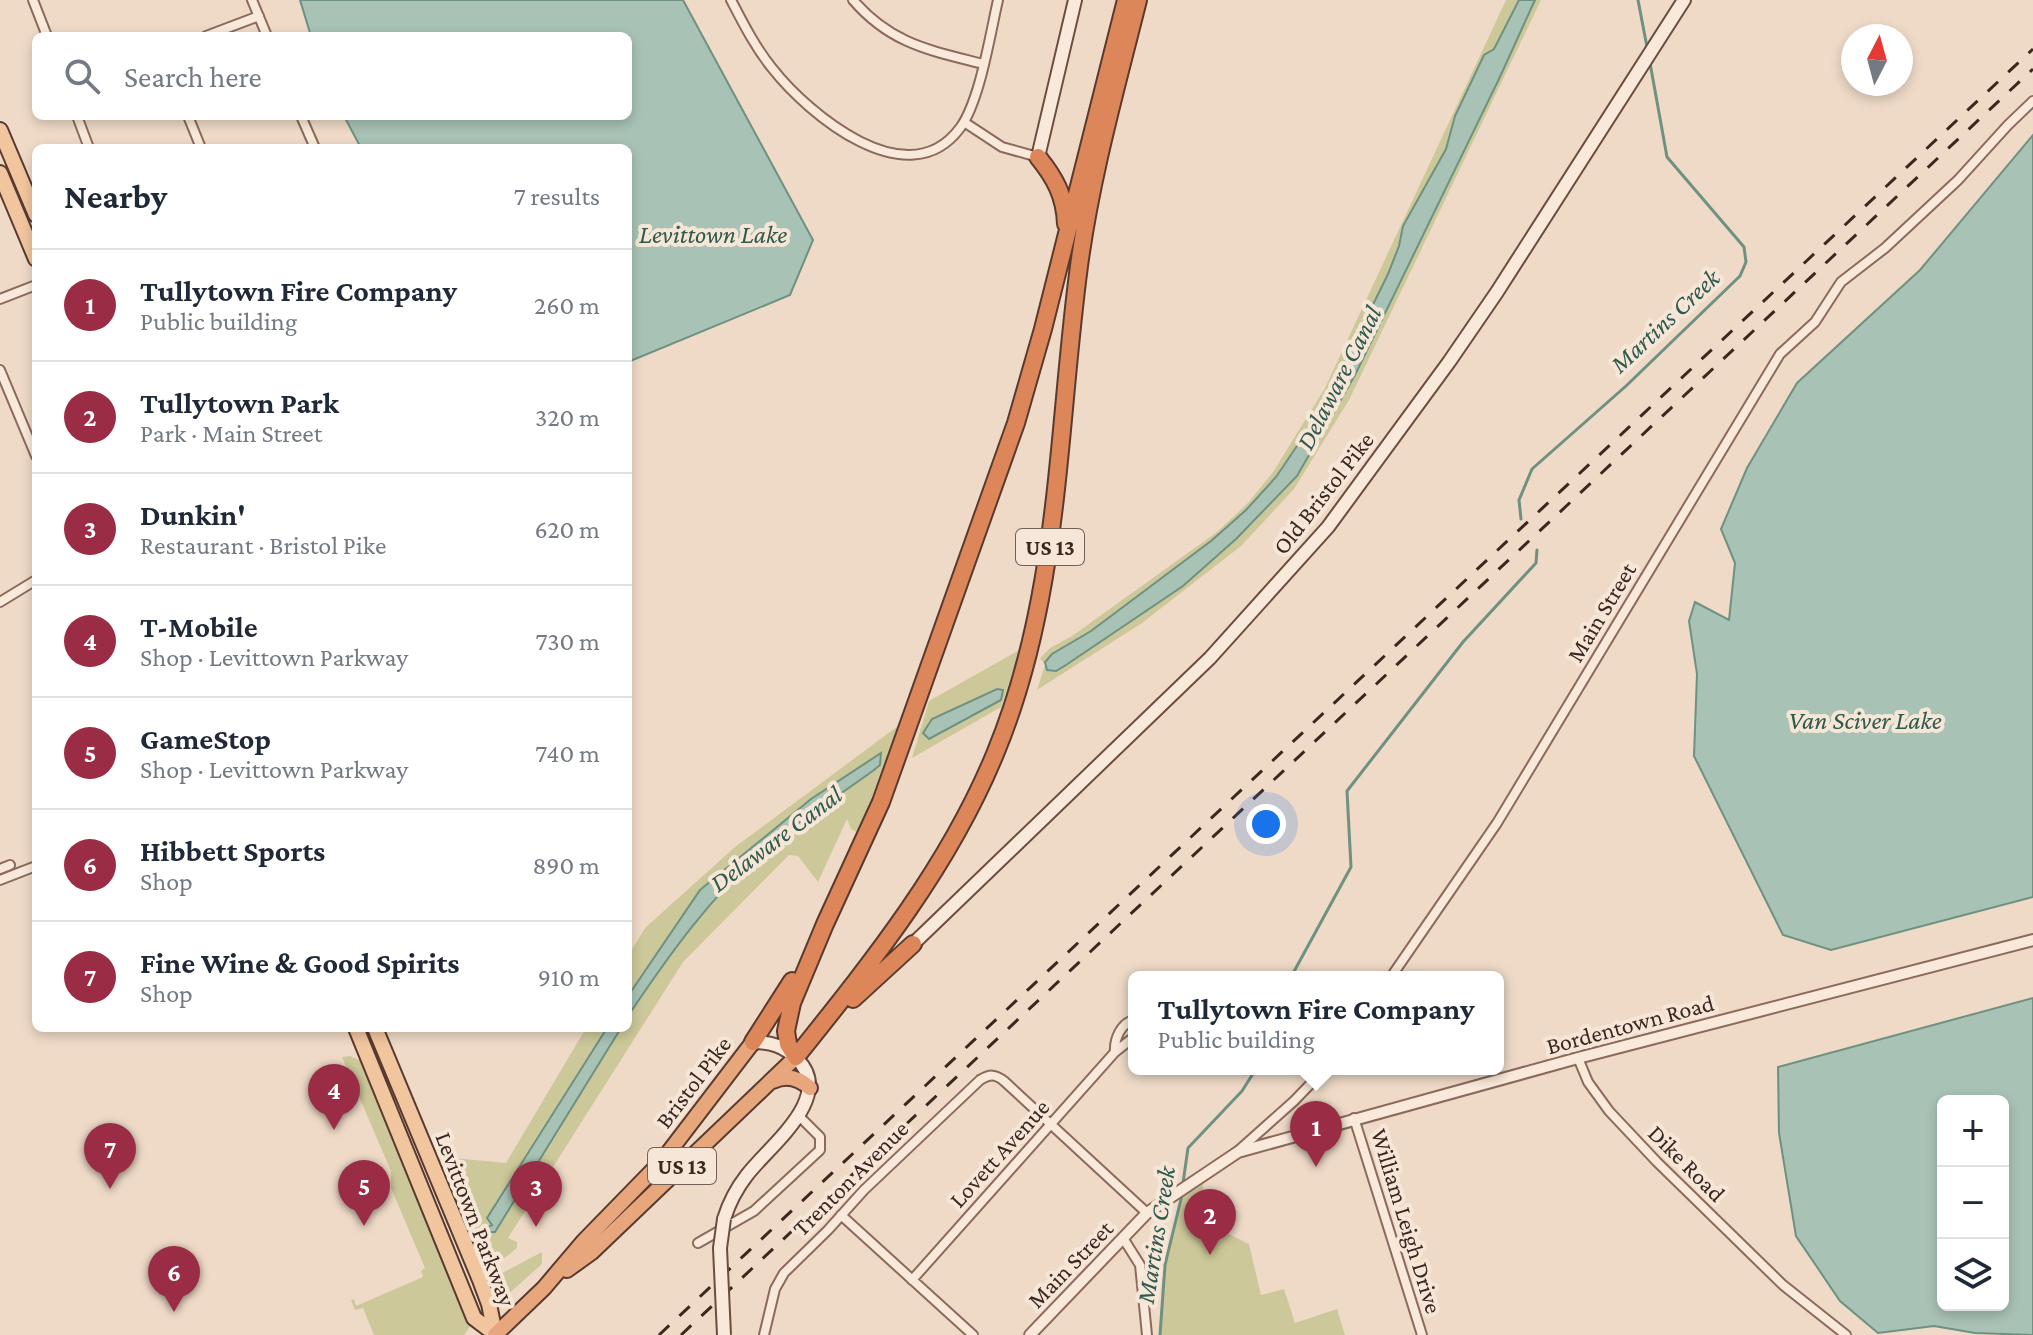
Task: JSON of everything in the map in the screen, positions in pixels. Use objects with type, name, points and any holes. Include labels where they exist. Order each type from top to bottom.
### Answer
[{"type":"highway","name":"US 13","points":[[825,924],[881,802],[996,485],[1035,360],[1126,0]]},
{"type":"highway","name":"US 13","points":[[796,1057],[895,929],[953,840],[995,753],[1024,671],[1054,519],[1076,292],[1087,216],[1138,0]]},
{"type":"highway","points":[[1038,157],[1052,174],[1062,195],[1065,241]]},
{"type":"highway","points":[[796,1057],[787,1037],[788,1017],[825,924]]},
{"type":"highway","name":"Bristol Pike","points":[[495,1335],[544,1288],[583,1242],[662,1161],[753,1042],[825,924]]},
{"type":"highway","points":[[811,1038],[913,944]]},
{"type":"highway","name":"Bristol Pike","points":[[544,1288],[592,1252],[796,1057]]},
{"type":"highway","points":[[769,1083],[776,1078],[791,1077],[810,1088]]},
{"type":"main road","points":[[1038,157],[1075,0]]},
{"type":"main road","name":"Old Bristol Pike","points":[[913,944],[1226,641],[1303,557],[1379,459],[1497,292],[1684,0]]},
{"type":"main road","points":[[0,130],[32,206]]},
{"type":"main road","points":[[0,173],[32,249]]},
{"type":"main road","name":"Levittown Parkway","points":[[358,1032],[474,1318],[495,1335]]},
{"type":"main road","name":"Levittown Parkway","points":[[377,1032],[480,1280],[495,1335]]},
{"type":"main road","points":[[724,1335],[720,1248],[724,1219],[746,1176],[799,1116],[810,1088],[805,1068],[796,1057],[775,1044],[753,1042]]},
{"type":"street","points":[[33,0],[45,32]]},
{"type":"street","points":[[252,0],[265,32]]},
{"type":"street","points":[[731,0],[754,43],[774,70],[816,111],[860,142],[886,153],[901,155],[922,153],[948,140],[964,122],[983,64],[998,0]]},
{"type":"street","points":[[853,0],[876,23],[906,42],[983,64]]},
{"type":"street","points":[[217,32],[259,16]]},
{"type":"street","name":"Main Street","points":[[1395,971],[1497,823],[1780,354],[1815,322],[1841,282],[1885,248],[1958,180],[2033,101]]},
{"type":"street","points":[[78,120],[88,144]]},
{"type":"street","points":[[190,120],[199,144]]},
{"type":"street","points":[[303,120],[313,144]]},
{"type":"street","points":[[964,122],[1002,147],[1038,157]]},
{"type":"street","points":[[0,299],[32,287]]},
{"type":"street","points":[[0,370],[32,446]]},
{"type":"street","points":[[0,602],[32,582]]},
{"type":"street","points":[[0,869],[10,865]]},
{"type":"street","points":[[0,880],[32,868]]},
{"type":"street","name":"Bordentown Road","points":[[1238,1152],[1578,1058],[2033,940]]},
{"type":"street","name":"Lovett Avenue","points":[[1115,1052],[1114,1044],[1119,1032],[1128,1021]]},
{"type":"street","name":"Lovett Avenue","points":[[912,1280],[1115,1052],[1128,1042]]},
{"type":"street","name":"Dike Road","points":[[1578,1058],[1588,1082],[1609,1111],[1667,1173],[1783,1285],[1846,1335]]},
{"type":"street","name":"Trenton Avenue","points":[[767,1333],[775,1289],[784,1273],[864,1190],[980,1080],[989,1075],[997,1076],[1051,1124]]},
{"type":"street","name":"Main Street","points":[[1030,1335],[1147,1213],[1238,1152],[1319,1075]]},
{"type":"street","points":[[698,1243],[743,1219],[820,1150],[820,1137],[799,1116]]},
{"type":"street","name":"William Leigh Drive","points":[[1354,1118],[1422,1335]]},
{"type":"street","points":[[1051,1124],[1147,1213]]},
{"type":"street","points":[[841,1215],[973,1335]]},
{"type":"street","points":[[1123,1238],[1140,1265],[1147,1335]]},
{"type":"shaded area","points":[[1506,0],[1541,0],[1349,400],[1294,489],[1241,546],[1142,623],[1037,690],[1045,665],[1040,658],[1050,648],[1072,636],[1217,532],[1249,502],[1273,472],[1325,388]]},
{"type":"shaded area","points":[[1021,649],[1001,707],[912,758],[929,701]]},
{"type":"shaded area","points":[[898,726],[859,833],[851,829],[847,819],[818,882],[798,856],[789,855],[683,962],[508,1238],[517,1242],[517,1248],[492,1264],[477,1261],[434,1157],[447,1165],[444,1157],[506,1163],[584,1032],[632,1032],[632,949],[645,928],[735,847]]},
{"type":"shaded area","points":[[350,1056],[364,1062],[471,1325],[464,1335],[374,1335],[363,1308],[355,1310],[351,1300],[354,1299],[356,1306],[423,1277],[421,1271],[425,1268],[391,1188],[391,1171],[342,1057]]},
{"type":"shaded area","points":[[1203,1184],[1204,1222],[1249,1244],[1261,1295],[1284,1289],[1295,1323],[1337,1309],[1345,1335],[1160,1335],[1165,1265],[1181,1198]]},
{"type":"shaded area","points":[[542,1252],[542,1264],[506,1296],[500,1297],[493,1278]]},
{"type":"water","name":"Levittown Lake","points":[[300,0],[683,0],[813,240],[790,295],[632,360],[632,144],[359,144],[346,120],[632,120],[632,32],[310,32]]},
{"type":"water","name":"Delaware Canal","points":[[1519,0],[1535,0],[1355,375],[1297,476],[1236,539],[1183,586],[1066,665],[1056,671],[1047,670],[1045,662],[1052,654],[1091,631],[1211,541],[1246,510],[1276,477],[1332,388],[1388,274],[1403,226],[1446,149],[1455,116],[1484,55],[1494,49]]},
{"type":"water","name":"Van Sciver Lake","points":[[2033,135],[2033,897],[1831,950],[1783,935],[1694,756],[1697,674],[1689,621],[1695,602],[1729,620],[1735,563],[1721,529],[1747,468],[1797,383],[1920,270]]},
{"type":"water","points":[[997,689],[1003,690],[1001,700],[929,739],[923,733],[932,719]]},
{"type":"water","name":"Delaware Canal","points":[[881,753],[880,765],[781,836],[729,884],[676,948],[632,1010],[632,990],[700,890],[811,799]]},
{"type":"water","points":[[2033,998],[2033,1335],[1975,1333],[1934,1326],[1878,1333],[1840,1301],[1796,1236],[1779,1133],[1778,1067]]},
{"type":"water","points":[[604,1032],[619,1032],[495,1232],[489,1232],[487,1228],[492,1225],[487,1218]]},
{"type":"waterway","name":"Martins Creek","points":[[1638,0],[1647,47]]},
{"type":"waterway","name":"Martins Creek","points":[[1521,519],[1519,500],[1532,469],[1626,386],[1740,276],[1746,262],[1744,247],[1667,157],[1650,63]]},
{"type":"waterway","name":"Martins Creek","points":[[1294,971],[1351,867],[1347,791],[1463,642],[1536,563],[1537,550]]},
{"type":"waterway","name":"Martins Creek","points":[[1183,1183],[1188,1148],[1242,1091],[1252,1075]]},
{"type":"waterway","name":"Martins Creek","points":[[1160,1335],[1165,1265],[1182,1195]]},
{"type":"railway","points":[[659,1335],[2033,49]]},
{"type":"railway","points":[[681,1335],[2033,69]]},
{"type":"place","name":"T-Mobile","points":[[334,1130]]},
{"type":"place","name":"Tullytown Fire Company","points":[[1316,1167]]},
{"type":"place","name":"Fine Wine & Good Spirits","points":[[110,1189]]},
{"type":"place","name":"GameStop","points":[[364,1226]]},
{"type":"place","name":"Dunkin'","points":[[536,1227]]},
{"type":"place","name":"Tullytown Park","points":[[1210,1255]]},
{"type":"place","name":"Hibbett Sports","points":[[174,1312]]}]
